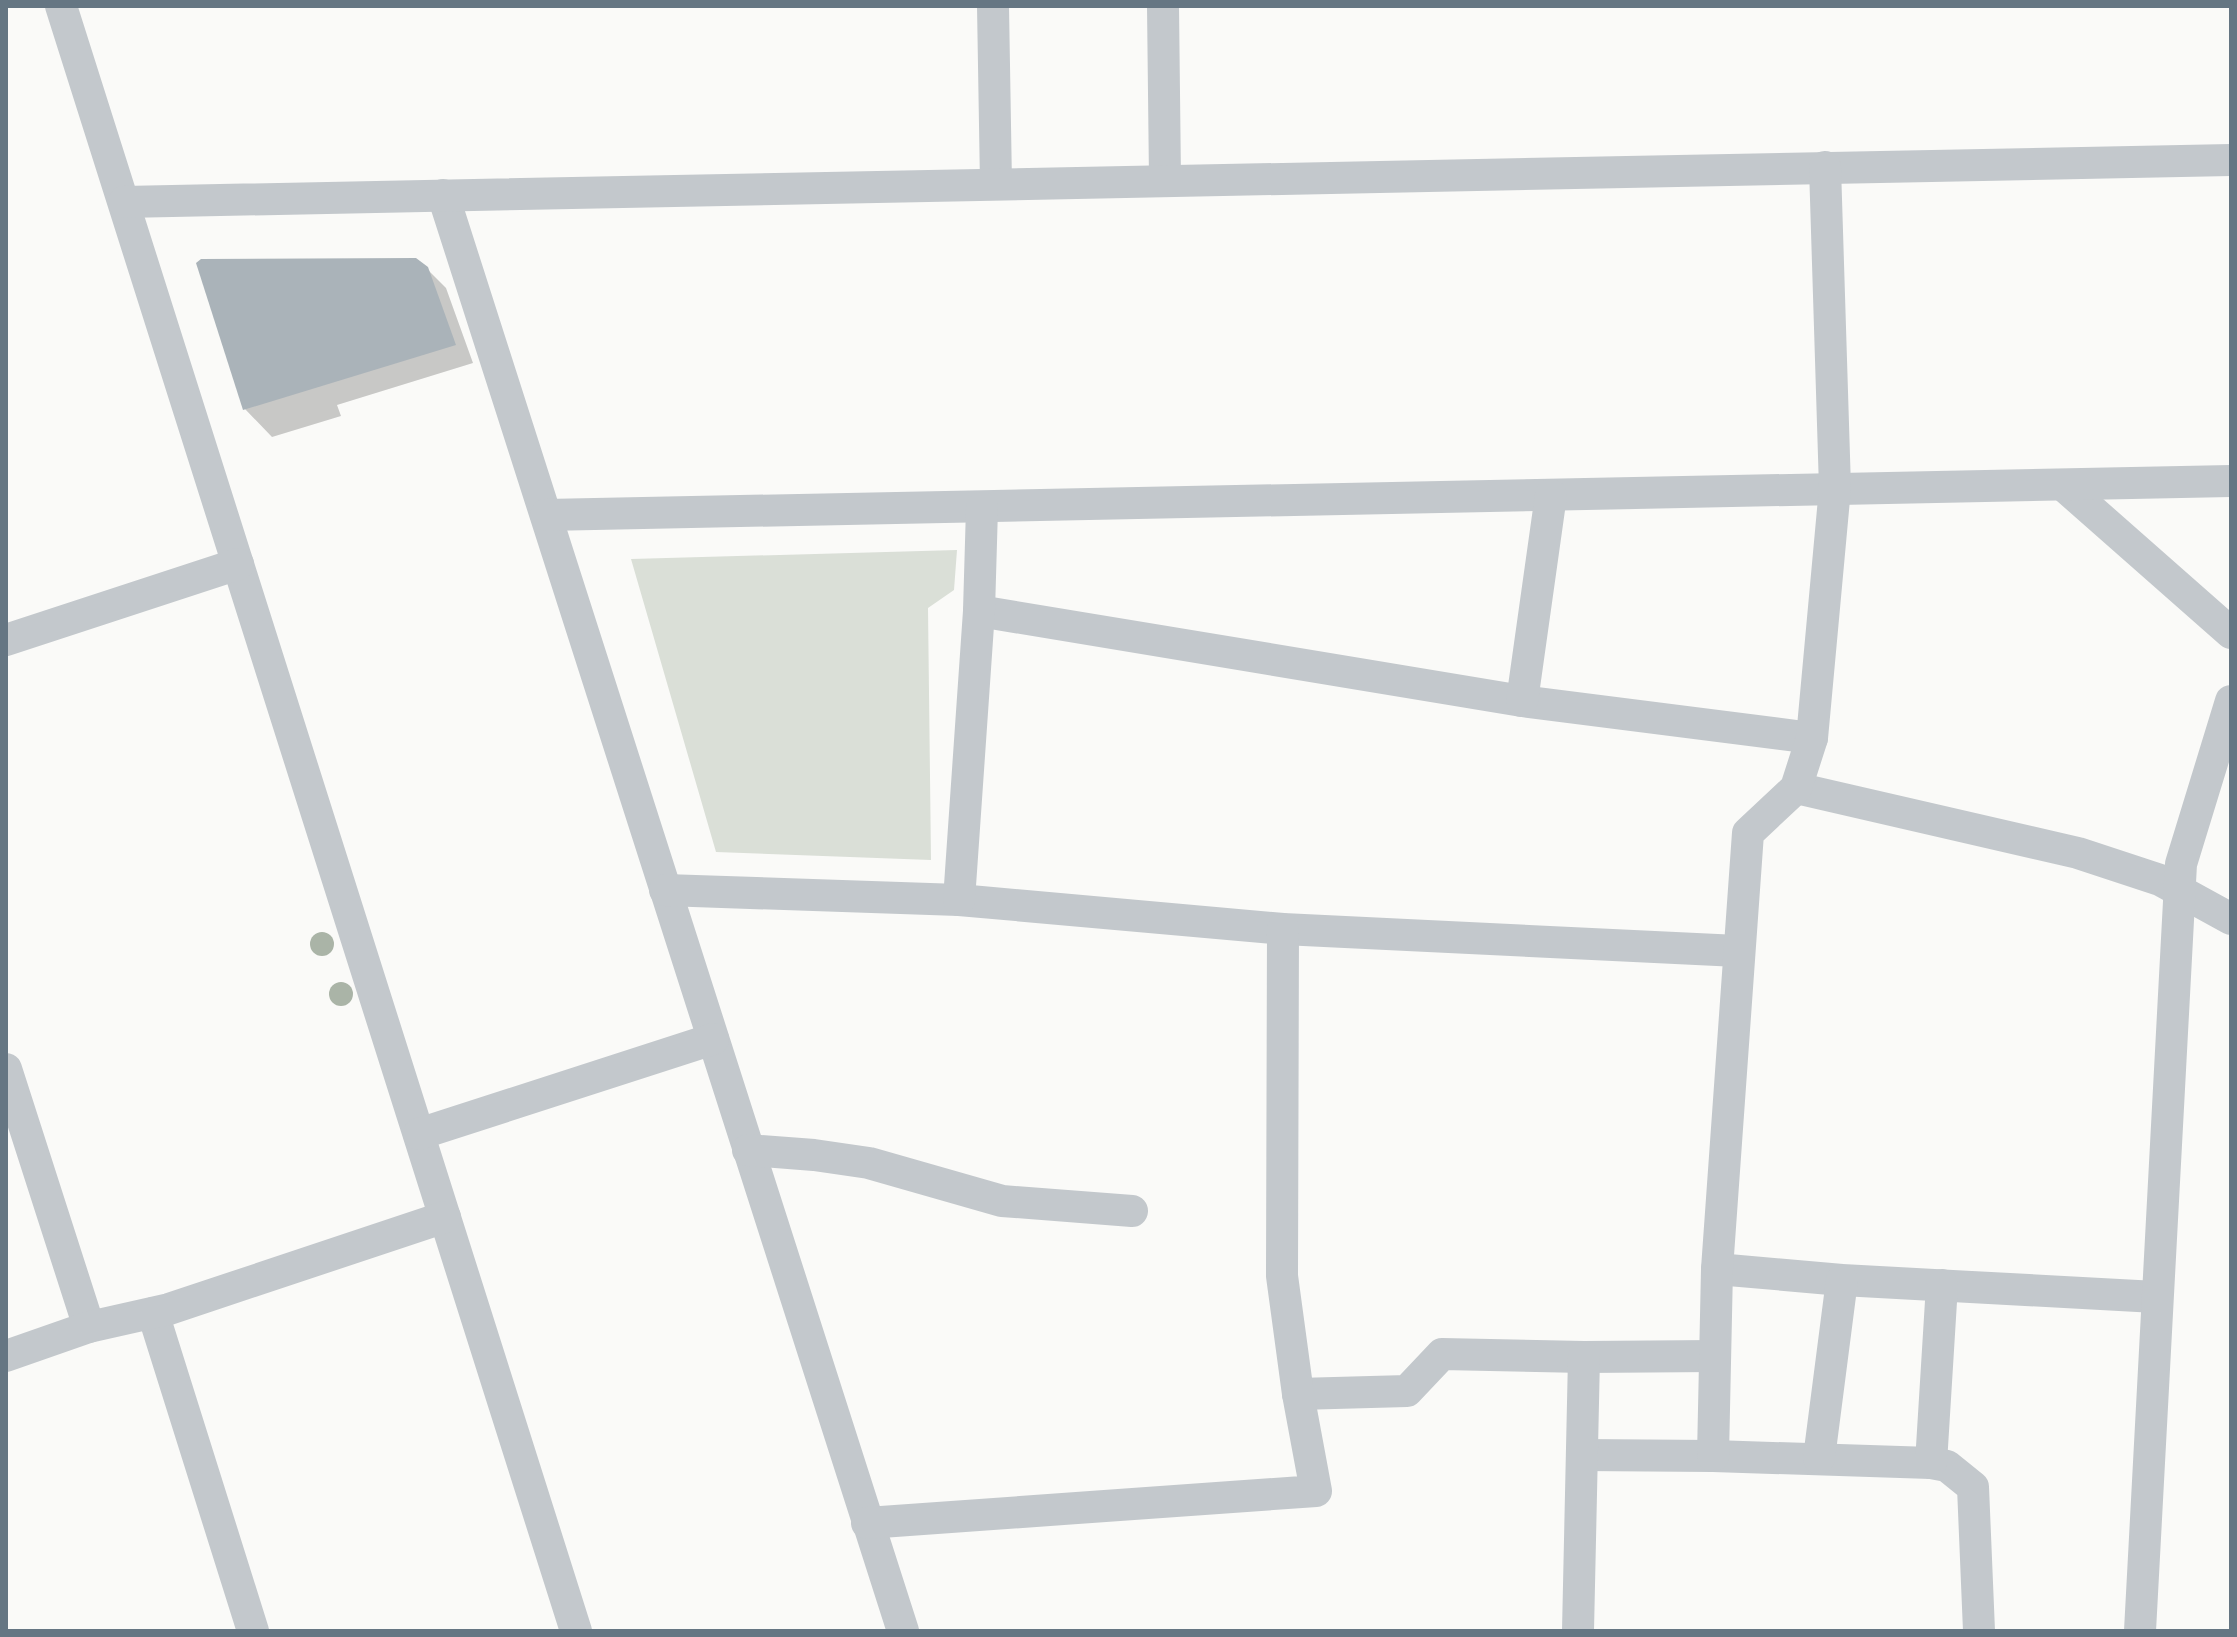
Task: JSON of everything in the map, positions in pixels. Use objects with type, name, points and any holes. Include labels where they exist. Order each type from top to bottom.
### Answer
[{"type":"street","points":[[61,6],[576,1631]]},
{"type":"street","points":[[993,6],[996,184]]},
{"type":"street","points":[[1163,6],[1165,180]]},
{"type":"street","points":[[124,202],[2231,160]]},
{"type":"street","points":[[1713,1456],[1717,1269],[1748,833],[1796,788],[1812,738],[1835,488],[1825,167]]},
{"type":"street","points":[[443,195],[903,1631]]},
{"type":"street","points":[[546,515],[2231,481]]},
{"type":"street","points":[[2063,485],[2231,633]]},
{"type":"street","points":[[1522,701],[1551,495]]},
{"type":"street","points":[[959,900],[979,611],[982,508]]},
{"type":"street","points":[[6,640],[238,564]]},
{"type":"street","points":[[979,611],[1522,701],[1812,738]]},
{"type":"street","points":[[2140,1631],[2181,864],[2231,701]]},
{"type":"street","points":[[1796,788],[2078,853],[2160,880],[2231,919]]},
{"type":"street","points":[[665,890],[959,900],[1283,929],[1738,951]]},
{"type":"street","points":[[867,1523],[1316,1491],[1298,1394],[1282,1276],[1283,929]]},
{"type":"street","points":[[419,1134],[713,1039]]},
{"type":"street","points":[[6,1069],[89,1327]]},
{"type":"street","points":[[748,1150],[869,1163],[1002,1201],[1132,1211]]},
{"type":"street","points":[[6,1356],[89,1327],[153,1313],[445,1217]]},
{"type":"street","points":[[1717,1269],[1842,1280],[2156,1297]]},
{"type":"street","points":[[1819,1458],[1842,1280]]},
{"type":"street","points":[[1931,1463],[1942,1285]]},
{"type":"street","points":[[153,1313],[253,1631]]},
{"type":"street","points":[[1298,1394],[1407,1391],[1442,1354],[1715,1356]]},
{"type":"street","points":[[1578,1631],[1584,1357]]},
{"type":"street","points":[[1582,1455],[1819,1458],[1947,1466],[1973,1487],[1979,1631]]},
{"type":"shaded area","points":[[957,550],[954,590],[928,608],[931,860],[716,852],[631,559]]},
{"type":"building","points":[[416,258],[428,267],[456,345],[243,410],[196,263],[201,259]]}]
